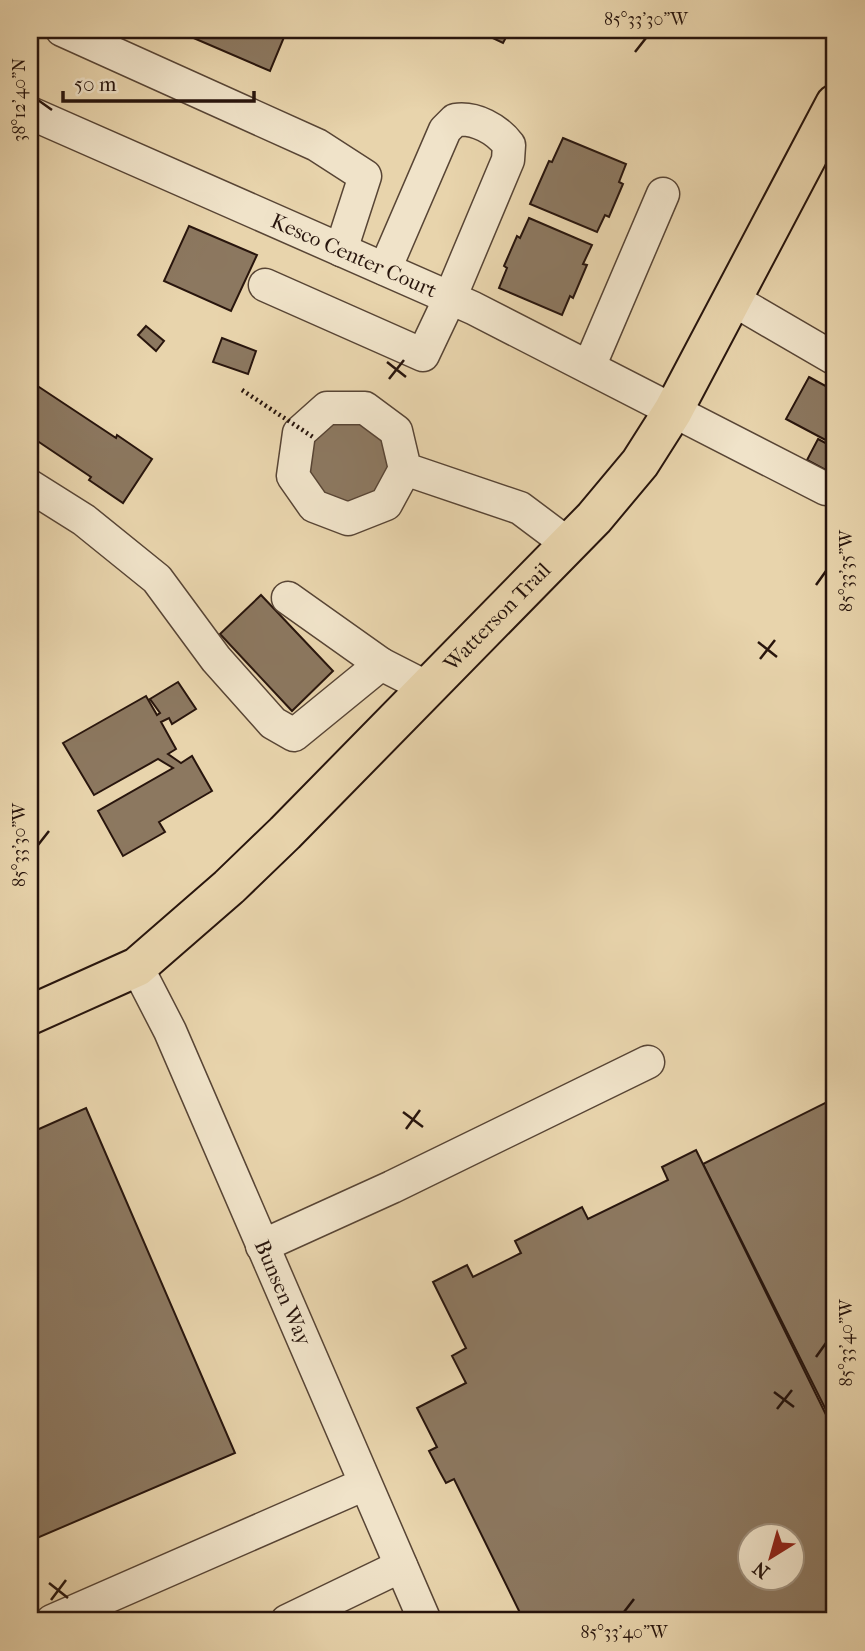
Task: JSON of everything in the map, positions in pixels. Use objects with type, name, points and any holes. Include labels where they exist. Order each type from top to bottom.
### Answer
[{"type":"main road","name":"Watterson Trail","points":[[30,1015],[137,967],[229,887],[594,518],[640,463],[673,411],[835,104]]},
{"type":"street","points":[[62,30],[317,145],[365,176],[341,250]]},
{"type":"street","name":"Kesco Center Court","points":[[30,113],[450,298],[826,489],[835,487]]},
{"type":"street","points":[[265,285],[423,355],[508,160],[509,145],[500,133],[467,118],[455,120],[445,130],[385,269]]},
{"type":"street","points":[[589,367],[663,194]]},
{"type":"street","points":[[732,299],[835,359]]},
{"type":"street","points":[[405,469],[520,508],[568,544]]},
{"type":"street","points":[[30,486],[84,520],[157,579],[216,659],[256,705],[272,723],[294,735],[381,664]]},
{"type":"street","points":[[288,598],[381,664],[428,688]]},
{"type":"street","name":"Bunsen Way","points":[[137,967],[170,1031],[425,1621]]},
{"type":"street","points":[[262,1246],[392,1187],[648,1062]]},
{"type":"street","points":[[52,1621],[365,1484]]},
{"type":"street","points":[[308,1617],[401,1566]]},
{"type":"path","points":[[242,390],[313,437]]},
{"type":"building","points":[[175,30],[287,30],[270,71]]},
{"type":"building","points":[[476,30],[510,30],[503,43]]},
{"type":"building","points":[[563,138],[626,164],[619,182],[623,184],[609,217],[605,215],[597,232],[530,204],[549,161],[552,162]]},
{"type":"building","points":[[529,218],[592,245],[573,298],[570,296],[562,315],[499,288],[507,268],[504,266],[517,236],[520,238]]},
{"type":"building","points":[[189,226],[257,255],[231,311],[164,281]]},
{"type":"building","points":[[146,326],[164,341],[156,351],[138,335]]},
{"type":"building","points":[[222,338],[256,351],[248,374],[213,362]]},
{"type":"building","points":[[809,377],[835,391],[835,445],[786,419]]},
{"type":"building","points":[[30,381],[152,459],[123,503],[89,480],[91,477],[30,436]]},
{"type":"building","points":[[347,416],[373,423],[390,445],[391,472],[376,493],[349,503],[326,496],[307,474],[313,437],[321,425]]},
{"type":"building","points":[[818,439],[835,448],[833,474],[807,460]]},
{"type":"building","points":[[261,595],[333,671],[292,711],[220,634]]},
{"type":"building","points":[[178,682],[196,709],[172,724],[169,718],[161,722],[176,749],[168,754],[181,763],[192,756],[212,791],[159,822],[165,832],[123,856],[98,811],[173,768],[158,759],[94,795],[63,743],[146,696],[157,715],[160,713],[150,699]]},
{"type":"building","points":[[835,1098],[835,1428],[703,1164]]},
{"type":"building","points":[[86,1108],[235,1453],[30,1541],[30,1133]]},
{"type":"building","points":[[696,1150],[835,1433],[835,1621],[524,1621],[454,1479],[446,1483],[429,1451],[437,1447],[417,1408],[466,1383],[452,1356],[466,1348],[433,1282],[467,1265],[473,1277],[521,1253],[515,1241],[582,1207],[588,1219],[668,1180],[662,1167]]}]
